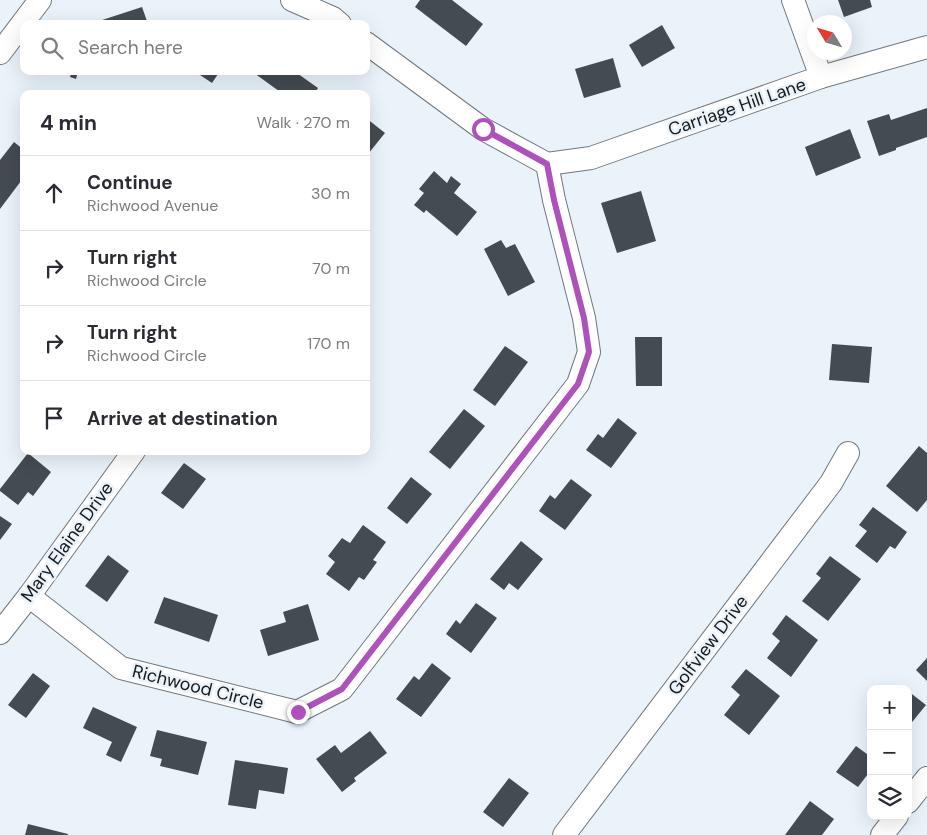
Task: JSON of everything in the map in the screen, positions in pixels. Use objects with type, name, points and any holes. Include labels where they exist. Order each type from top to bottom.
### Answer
[{"type":"street","points":[[25,20],[40,0]]},
{"type":"street","points":[[292,0],[335,20]]},
{"type":"street","points":[[793,0],[821,77]]},
{"type":"street","points":[[0,53],[20,26]]},
{"type":"street","points":[[370,46],[483,129],[547,164]]},
{"type":"street","name":"Carriage Hill Lane","points":[[547,164],[591,158],[821,77],[927,47]]},
{"type":"street","name":"Richwood Circle","points":[[29,596],[121,668],[298,712],[342,689],[578,384],[589,352],[585,326],[547,164]]},
{"type":"street","name":"Golfview Drive","points":[[564,835],[831,483],[848,453]]},
{"type":"street","name":"Mary Elaine Drive","points":[[0,632],[29,596],[131,455]]},
{"type":"street","points":[[912,797],[927,778]]},
{"type":"street","points":[[882,835],[894,820]]},
{"type":"building","points":[[420,0],[452,0],[483,24],[466,46],[415,7]]},
{"type":"building","points":[[838,0],[870,0],[872,7],[850,15],[843,15]]},
{"type":"building","points":[[142,7],[147,20],[102,20]]},
{"type":"building","points":[[662,25],[675,48],[642,67],[629,45]]},
{"type":"building","points":[[613,58],[621,87],[584,98],[575,69]]},
{"type":"building","points":[[71,75],[77,75],[76,79],[70,77]]},
{"type":"building","points":[[200,75],[217,75],[212,83]]},
{"type":"building","points":[[257,75],[300,75],[318,88],[317,90],[277,90]]},
{"type":"building","points":[[927,108],[927,137],[879,156],[867,121],[889,114],[891,120]]},
{"type":"building","points":[[370,121],[385,133],[370,152]]},
{"type":"building","points":[[850,129],[861,158],[816,176],[805,147]]},
{"type":"building","points":[[14,142],[20,147],[20,182],[0,209],[0,160]]},
{"type":"building","points":[[434,171],[447,183],[451,176],[461,184],[454,193],[477,212],[457,236],[426,210],[424,213],[414,205],[424,193],[419,189]]},
{"type":"building","points":[[641,191],[656,241],[617,253],[601,203]]},
{"type":"building","points":[[501,240],[506,248],[515,244],[535,282],[508,296],[484,249]]},
{"type":"building","points":[[635,337],[662,337],[662,386],[636,386]]},
{"type":"building","points":[[832,344],[872,347],[869,383],[829,380]]},
{"type":"building","points":[[505,346],[528,362],[495,406],[473,390]]},
{"type":"building","points":[[464,409],[485,426],[450,469],[429,452]]},
{"type":"building","points":[[618,418],[637,433],[611,468],[586,450],[598,434],[603,438]]},
{"type":"building","points":[[919,446],[927,453],[927,500],[917,512],[886,486]]},
{"type":"building","points":[[26,455],[30,455],[51,472],[33,496],[28,492],[18,505],[0,489]]},
{"type":"building","points":[[184,463],[206,479],[183,509],[161,493]]},
{"type":"building","points":[[411,477],[432,494],[407,524],[387,508]]},
{"type":"building","points":[[571,479],[592,495],[565,530],[539,511],[550,495],[555,499]]},
{"type":"building","points":[[873,507],[907,532],[895,549],[890,546],[877,563],[855,546],[867,531],[859,525]]},
{"type":"building","points":[[0,516],[12,524],[0,540]]},
{"type":"building","points":[[363,525],[386,542],[373,560],[377,562],[364,580],[359,577],[349,591],[326,574],[335,562],[328,556],[342,538],[350,543]]},
{"type":"building","points":[[521,541],[543,559],[518,590],[509,583],[504,590],[490,579]]},
{"type":"building","points":[[108,555],[129,571],[107,602],[85,586]]},
{"type":"building","points":[[830,556],[861,579],[828,621],[802,601],[821,578],[816,574]]},
{"type":"building","points":[[164,597],[218,615],[209,642],[154,623]]},
{"type":"building","points":[[476,603],[497,618],[471,653],[446,634],[456,620],[460,624]]},
{"type":"building","points":[[308,604],[319,640],[268,656],[260,630],[286,622],[283,612]]},
{"type":"building","points":[[786,615],[818,640],[791,677],[767,658],[780,641],[772,634]]},
{"type":"building","points":[[927,658],[927,681],[916,670]]},
{"type":"building","points":[[432,663],[451,678],[421,717],[396,699],[414,676],[419,680]]},
{"type":"building","points":[[746,669],[780,696],[749,735],[724,715],[740,695],[731,687]]},
{"type":"building","points":[[33,673],[50,686],[26,718],[8,705]]},
{"type":"building","points":[[912,694],[926,705],[912,722]]},
{"type":"building","points":[[93,707],[137,727],[121,762],[106,755],[112,742],[83,728]]},
{"type":"building","points":[[157,730],[207,742],[198,775],[160,766],[162,759],[150,756]]},
{"type":"building","points":[[370,731],[387,753],[354,778],[356,781],[342,792],[316,759],[335,745],[341,753]]},
{"type":"building","points":[[856,746],[867,754],[867,775],[858,787],[836,772]]},
{"type":"building","points":[[235,760],[288,768],[284,794],[259,790],[256,809],[228,805]]},
{"type":"building","points":[[509,778],[529,793],[503,827],[483,812]]},
{"type":"building","points":[[810,801],[834,819],[822,835],[785,835]]},
{"type":"building","points":[[28,824],[68,834],[68,835],[25,835]]},
{"type":"route","points":[[298,712],[342,689],[578,384],[589,352],[584,318],[554,200],[547,164],[483,129]]}]
